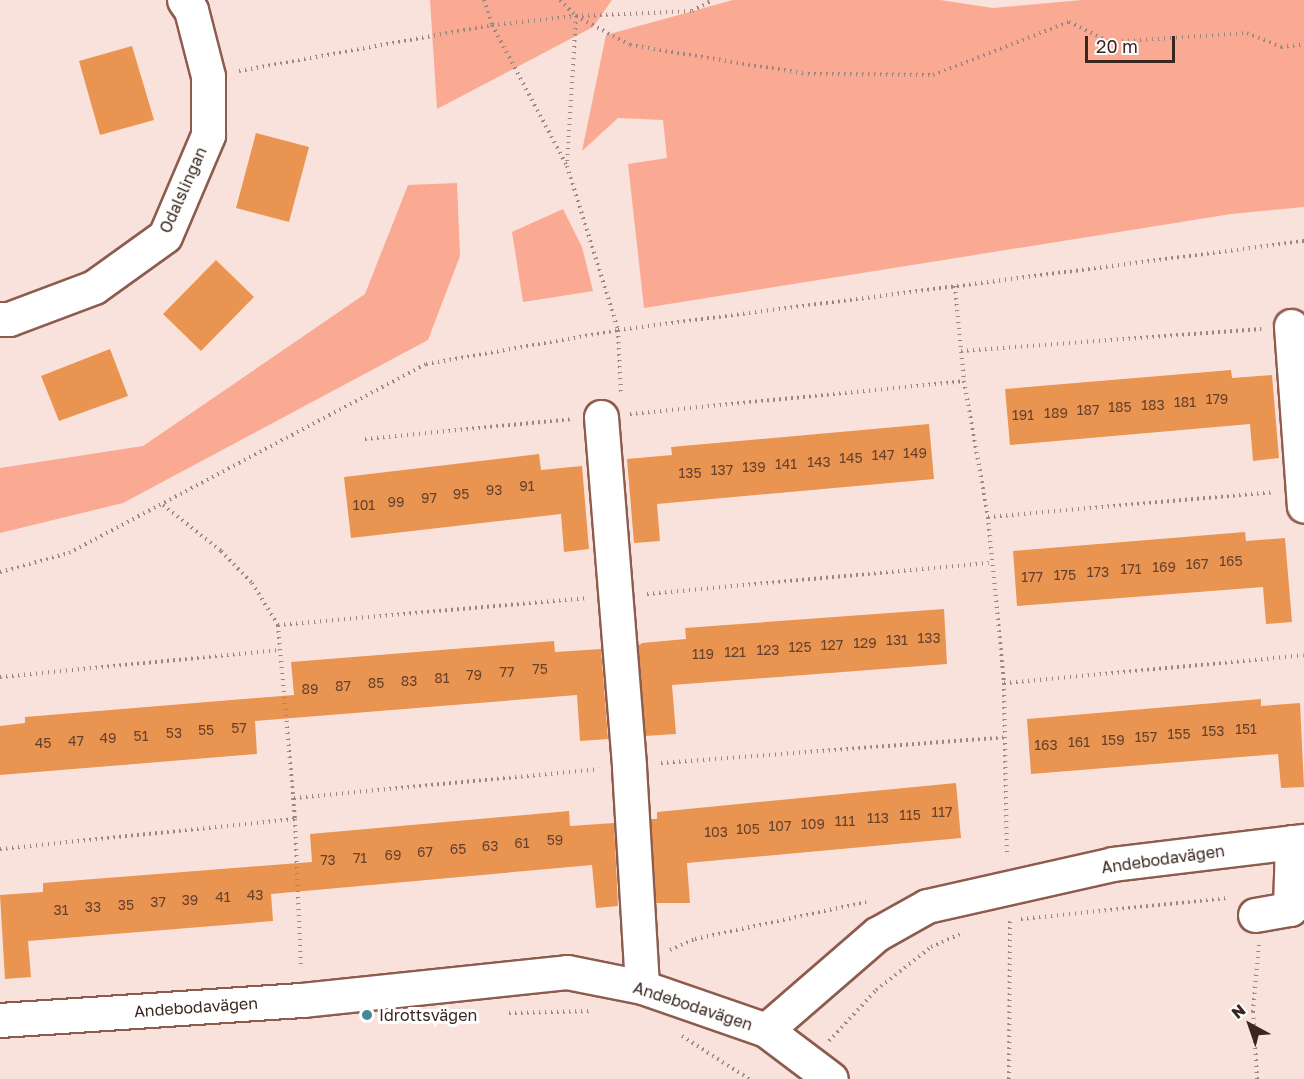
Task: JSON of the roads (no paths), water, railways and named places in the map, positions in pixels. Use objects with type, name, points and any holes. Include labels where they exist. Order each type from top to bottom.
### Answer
[{"type":"street","name":"Odalslingan","points":[[0,319],[9,319],[94,287],[165,236],[208,135],[208,76],[191,10],[184,0]]},
{"type":"street","points":[[1291,326],[1303,498]]},
{"type":"street","points":[[611,416],[616,598],[642,987]]},
{"type":"street","points":[[1257,909],[1290,909],[1298,842]]},
{"type":"street","name":"Andebodavägen","points":[[0,1020],[302,1000],[567,972],[642,987],[766,1030],[877,934],[927,906],[1008,885],[1113,864],[1298,842]]},
{"type":"street","points":[[766,1030],[821,1071]]},
{"type":"place","name":"Idrottsvägen","points":[[367,1015]]}]
